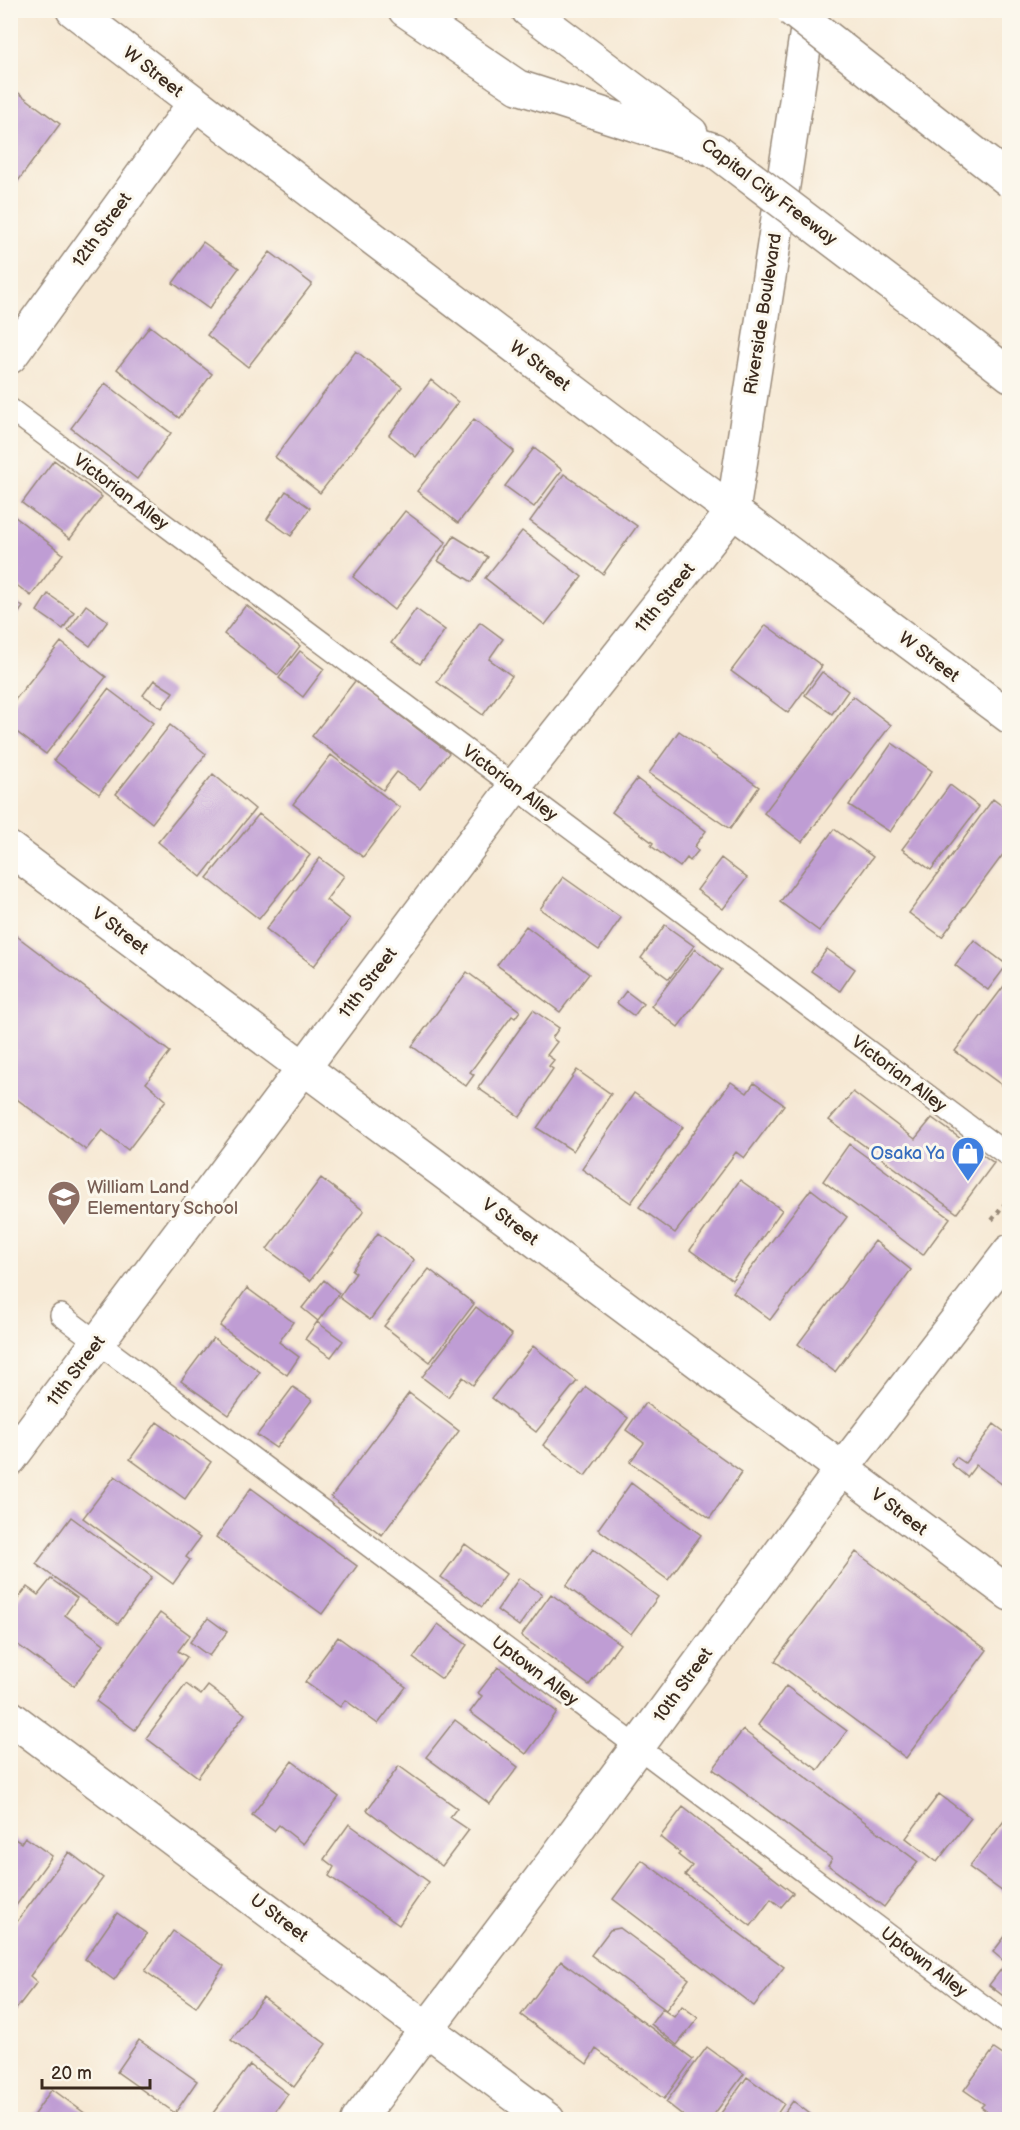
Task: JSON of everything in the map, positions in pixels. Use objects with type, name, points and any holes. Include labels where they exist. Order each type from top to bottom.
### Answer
[{"type":"main road","name":"W Street","points":[[73,10],[733,511],[1010,717]]},
{"type":"main road","points":[[405,10],[518,87],[670,127]]},
{"type":"main road","name":"Capital City Freeway","points":[[528,10],[645,97],[670,127],[714,150],[1010,375]]},
{"type":"main road","points":[[792,10],[1010,181]]},
{"type":"main road","name":"Riverside Boulevard","points":[[733,511],[810,10]]},
{"type":"main road","name":"12th Street","points":[[10,357],[194,104]]},
{"type":"main road","name":"11th Street","points":[[10,1460],[515,786],[733,511]]},
{"type":"main road","name":"V Street","points":[[10,849],[1010,1594]]},
{"type":"main road","name":"10th Street","points":[[358,2120],[638,1747],[842,1469],[1010,1251]]},
{"type":"main road","name":"U Street","points":[[10,1717],[548,2120]]},
{"type":"lane","name":"Victorian Alley","points":[[10,409],[1010,1157]]},
{"type":"lane","name":"Uptown Alley","points":[[61,1315],[1010,2026]]},
{"type":"building","points":[[16,91],[60,124],[10,192],[10,99]]},
{"type":"building","points":[[203,242],[239,268],[209,309],[173,283]]},
{"type":"building","points":[[270,252],[312,284],[248,367],[207,335]]},
{"type":"building","points":[[150,326],[212,374],[179,418],[117,369]]},
{"type":"building","points":[[356,351],[402,387],[320,493],[275,457]]},
{"type":"building","points":[[431,380],[458,402],[416,457],[389,435]]},
{"type":"building","points":[[105,383],[171,433],[137,479],[71,428]]},
{"type":"building","points":[[474,419],[514,451],[458,523],[417,491]]},
{"type":"building","points":[[534,448],[562,470],[534,507],[505,486]]},
{"type":"building","points":[[54,460],[102,497],[70,539],[22,503]]},
{"type":"building","points":[[564,474],[637,526],[603,574],[530,521]]},
{"type":"building","points":[[286,491],[310,508],[291,536],[267,519]]},
{"type":"building","points":[[405,511],[446,542],[394,610],[353,577]]},
{"type":"building","points":[[10,513],[63,554],[31,596],[10,580]]},
{"type":"building","points":[[522,531],[582,577],[545,625],[485,578]]},
{"type":"building","points":[[454,536],[488,557],[472,582],[438,561]]},
{"type":"building","points":[[48,594],[74,612],[63,629],[37,611]]},
{"type":"building","points":[[10,598],[23,607],[10,625]]},
{"type":"building","points":[[86,605],[108,621],[90,646],[68,630]]},
{"type":"building","points":[[246,605],[300,646],[278,675],[224,634]]},
{"type":"building","points":[[416,609],[445,630],[420,664],[391,643]]},
{"type":"building","points":[[480,622],[503,639],[489,659],[512,676],[483,715],[437,682]]},
{"type":"building","points":[[766,625],[822,666],[788,713],[731,671]]},
{"type":"building","points":[[61,642],[106,677],[46,754],[10,727],[10,706]]},
{"type":"building","points":[[300,651],[324,669],[303,697],[279,678]]},
{"type":"building","points":[[822,672],[848,691],[832,714],[805,695]]},
{"type":"building","points":[[154,680],[173,692],[162,708],[143,695]]},
{"type":"building","points":[[355,681],[449,753],[420,789],[397,772],[383,790],[312,736]]},
{"type":"building","points":[[108,689],[153,723],[99,794],[54,760]]},
{"type":"building","points":[[853,696],[891,725],[802,842],[764,813]]},
{"type":"building","points":[[170,725],[206,754],[152,823],[116,794]]},
{"type":"building","points":[[679,731],[759,787],[730,829],[649,773]]},
{"type":"building","points":[[892,743],[932,771],[890,832],[849,805]]},
{"type":"building","points":[[331,755],[400,808],[363,857],[293,804]]},
{"type":"building","points":[[213,774],[255,809],[201,877],[158,842]]},
{"type":"building","points":[[637,779],[706,831],[694,847],[698,851],[690,861],[687,858],[680,867],[651,846],[653,843],[612,812]]},
{"type":"building","points":[[950,785],[979,807],[931,870],[902,849]]},
{"type":"building","points":[[993,799],[1010,812],[1010,845],[942,937],[909,913]]},
{"type":"building","points":[[259,814],[310,855],[259,919],[207,878]]},
{"type":"building","points":[[834,829],[873,857],[819,931],[780,902]]},
{"type":"building","points":[[320,858],[344,876],[326,900],[350,919],[314,966],[266,929]]},
{"type":"building","points":[[721,858],[747,878],[723,909],[697,890]]},
{"type":"building","points":[[563,877],[621,918],[599,950],[540,909]]},
{"type":"building","points":[[665,925],[694,946],[669,979],[641,958]]},
{"type":"building","points":[[526,926],[589,974],[560,1012],[497,965]]},
{"type":"building","points":[[10,931],[170,1052],[146,1083],[166,1100],[128,1150],[102,1130],[86,1150],[10,1094]]},
{"type":"building","points":[[974,940],[1007,965],[988,990],[955,965]]},
{"type":"building","points":[[695,949],[722,970],[678,1027],[651,1006]]},
{"type":"building","points":[[827,949],[855,969],[840,991],[811,971]]},
{"type":"building","points":[[467,972],[520,1011],[515,1018],[512,1016],[470,1072],[474,1075],[466,1086],[412,1046]]},
{"type":"building","points":[[1010,978],[1010,1091],[955,1051]]},
{"type":"building","points":[[626,991],[643,1004],[634,1016],[617,1003]]},
{"type":"building","points":[[533,1010],[559,1028],[552,1038],[557,1042],[547,1055],[554,1060],[549,1066],[553,1069],[520,1117],[478,1088]]},
{"type":"building","points":[[577,1070],[611,1094],[573,1151],[537,1128]]},
{"type":"building","points":[[731,1082],[747,1093],[754,1083],[784,1105],[744,1158],[736,1152],[675,1233],[639,1207]]},
{"type":"building","points":[[853,1092],[915,1139],[932,1118],[994,1163],[957,1213],[829,1120]]},
{"type":"building","points":[[634,1093],[683,1127],[631,1203],[582,1169]]},
{"type":"building","points":[[849,1144],[950,1218],[923,1255],[823,1181]]},
{"type":"building","points":[[321,1178],[364,1211],[310,1281],[267,1249]]},
{"type":"building","points":[[740,1180],[782,1210],[732,1280],[690,1250]]},
{"type":"building","points":[[811,1189],[847,1217],[770,1320],[733,1292]]},
{"type":"building","points":[[378,1233],[414,1260],[370,1320],[339,1297],[356,1273],[352,1270]]},
{"type":"building","points":[[875,1241],[911,1270],[835,1372],[798,1344]]},
{"type":"building","points":[[429,1269],[474,1304],[430,1362],[384,1326]]},
{"type":"building","points":[[324,1280],[339,1293],[318,1321],[302,1308]]},
{"type":"building","points":[[247,1288],[293,1322],[279,1342],[299,1357],[287,1375],[220,1326]]},
{"type":"building","points":[[476,1307],[512,1335],[473,1385],[463,1377],[448,1397],[422,1377]]},
{"type":"building","points":[[317,1322],[343,1341],[331,1357],[305,1339]]},
{"type":"building","points":[[213,1338],[260,1372],[229,1415],[181,1381]]},
{"type":"building","points":[[533,1346],[577,1381],[536,1432],[492,1398]]},
{"type":"building","points":[[293,1387],[312,1400],[276,1448],[257,1435]]},
{"type":"building","points":[[586,1387],[628,1418],[585,1476],[543,1445]]},
{"type":"building","points":[[409,1393],[459,1431],[382,1535],[331,1497]]},
{"type":"building","points":[[645,1403],[742,1472],[710,1518],[630,1462],[644,1443],[626,1430]]},
{"type":"building","points":[[157,1422],[211,1462],[185,1499],[130,1459]]},
{"type":"building","points":[[994,1424],[1010,1436],[1010,1490],[976,1465],[967,1477],[951,1464],[956,1457],[965,1463]]},
{"type":"building","points":[[115,1476],[200,1538],[186,1557],[190,1560],[173,1584],[83,1518]]},
{"type":"building","points":[[631,1483],[701,1535],[668,1580],[598,1529]]},
{"type":"building","points":[[251,1488],[357,1566],[322,1614],[216,1537]]},
{"type":"building","points":[[71,1517],[152,1577],[118,1624],[36,1564]]},
{"type":"building","points":[[465,1544],[506,1574],[482,1607],[441,1577]]},
{"type":"building","points":[[593,1549],[658,1597],[631,1634],[566,1586]]},
{"type":"building","points":[[856,1552],[987,1650],[906,1758],[775,1661]]},
{"type":"building","points":[[519,1578],[542,1594],[519,1626],[497,1610]]},
{"type":"building","points":[[51,1579],[77,1598],[65,1615],[104,1644],[74,1686],[10,1639],[10,1609],[27,1587],[38,1595]]},
{"type":"building","points":[[551,1594],[620,1644],[589,1685],[521,1636]]},
{"type":"building","points":[[160,1613],[190,1635],[178,1651],[187,1657],[135,1730],[96,1701]]},
{"type":"building","points":[[208,1618],[227,1632],[209,1656],[190,1642]]},
{"type":"building","points":[[438,1624],[467,1645],[442,1679],[413,1658]]},
{"type":"building","points":[[338,1637],[406,1687],[378,1724],[345,1700],[340,1707],[305,1682]]},
{"type":"building","points":[[498,1667],[557,1712],[526,1754],[470,1712],[482,1696],[478,1693]]},
{"type":"building","points":[[186,1684],[201,1695],[208,1686],[245,1714],[198,1777],[146,1738]]},
{"type":"building","points":[[786,1686],[847,1731],[818,1770],[758,1725]]},
{"type":"building","points":[[455,1720],[518,1767],[490,1804],[426,1757]]},
{"type":"building","points":[[743,1730],[918,1862],[884,1907],[828,1865],[832,1859],[713,1769]]},
{"type":"building","points":[[292,1761],[339,1797],[303,1844],[279,1825],[274,1831],[252,1815]]},
{"type":"building","points":[[399,1766],[457,1808],[450,1817],[469,1830],[442,1866],[367,1810]]},
{"type":"building","points":[[939,1794],[971,1818],[937,1862],[906,1838]]},
{"type":"building","points":[[683,1807],[793,1893],[781,1907],[771,1899],[751,1926],[685,1875],[692,1866],[660,1837]]},
{"type":"building","points":[[1010,1813],[1010,1897],[969,1867]]},
{"type":"building","points":[[349,1824],[429,1882],[399,1925],[329,1876],[334,1867],[324,1859]]},
{"type":"building","points":[[10,1836],[21,1843],[25,1837],[52,1856],[10,1914]]},
{"type":"building","points":[[69,1852],[103,1878],[30,1976],[37,1982],[10,2017],[10,1931]]},
{"type":"building","points":[[642,1860],[784,1967],[754,2006],[613,1899]]},
{"type":"building","points":[[117,1913],[147,1934],[114,1980],[85,1959]]},
{"type":"building","points":[[620,1928],[689,1979],[666,2010],[591,1955],[610,1930]]},
{"type":"building","points":[[1010,1930],[1010,2001],[989,1985],[1006,1963],[993,1952]]},
{"type":"building","points":[[173,1931],[224,1966],[196,2007],[145,1971]]},
{"type":"building","points":[[561,1961],[693,2059],[664,2099],[596,2049],[587,2064],[521,2015]]},
{"type":"building","points":[[263,1997],[326,2044],[294,2087],[231,2040]]},
{"type":"building","points":[[682,2006],[698,2018],[677,2045],[651,2024],[662,2009],[674,2017]]},
{"type":"building","points":[[139,2040],[197,2081],[175,2113],[117,2072]]},
{"type":"building","points":[[707,2047],[744,2074],[710,2120],[689,2120],[666,2102]]},
{"type":"building","points":[[994,2049],[1010,2060],[1010,2120],[998,2120],[981,2107],[984,2104],[964,2090]]},
{"type":"building","points":[[250,2065],[288,2094],[269,2120],[221,2120],[213,2113]]},
{"type":"building","points":[[747,2077],[784,2104],[773,2120],[716,2120]]},
{"type":"building","points":[[52,2089],[94,2120],[30,2120]]},
{"type":"building","points":[[793,2101],[818,2120],[779,2120]]},
{"type":"place","name":"Osaka Ya","points":[[968,1182]]},
{"type":"place","name":"William Land Elementary School","points":[[64,1226]]}]
